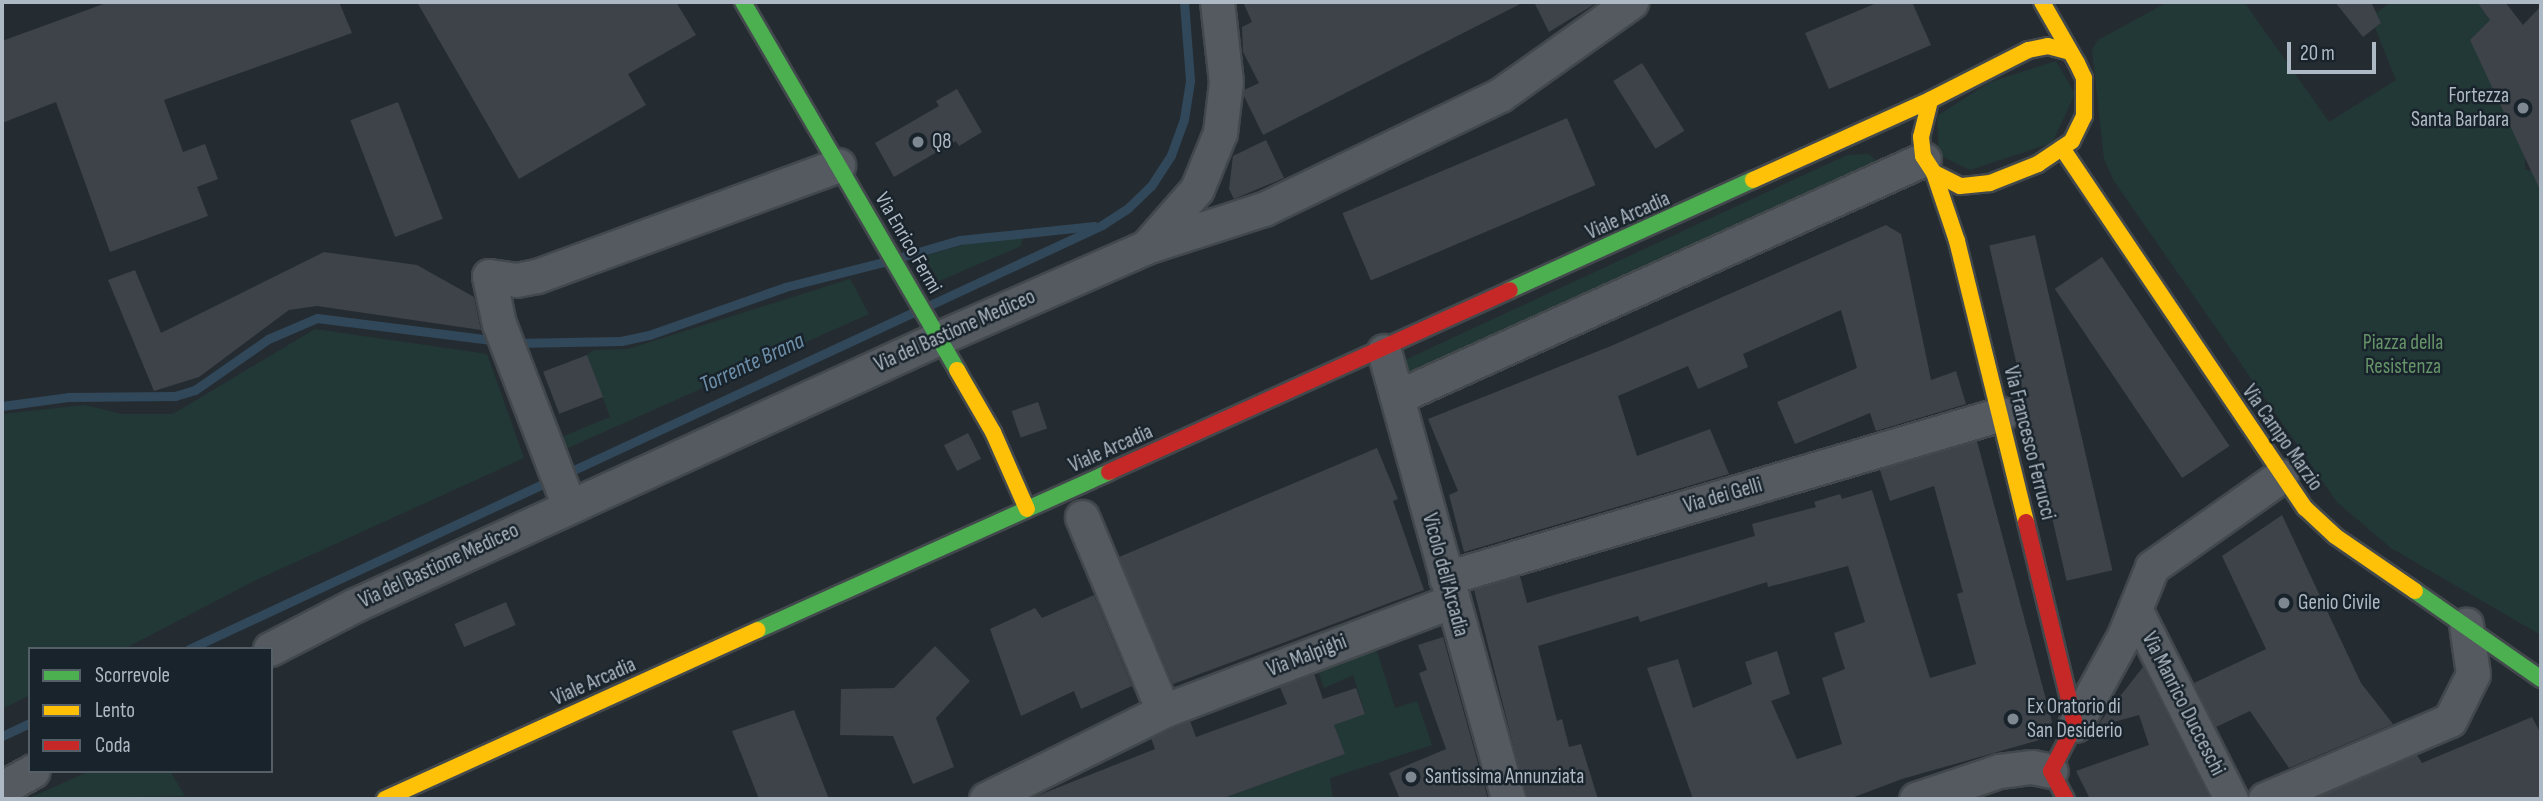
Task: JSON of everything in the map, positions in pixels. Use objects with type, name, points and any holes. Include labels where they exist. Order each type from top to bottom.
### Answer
[{"type":"street","name":"Via Enrico Fermi","points":[[743,2],[993,432],[1027,509]]},
{"type":"street","points":[[1146,247],[1197,189],[1220,133],[1226,82],[1217,2]]},
{"type":"street","name":"Via del Bastione Mediceo","points":[[273,647],[566,499],[935,332],[1146,247],[1264,209],[1500,95],[1630,2]]},
{"type":"street","points":[[1920,159],[1947,183],[1974,187],[2017,174],[2062,148],[2079,127],[2086,92],[2084,78],[2040,2]]},
{"type":"street","points":[[2007,59],[2030,35],[2038,19],[2040,2]]},
{"type":"street","points":[[1920,159],[1922,119],[1930,100],[2007,59],[2041,46],[2070,52]]},
{"type":"street","name":"Viale Arcadia","points":[[385,799],[1384,351],[1930,100]]},
{"type":"street","points":[[1854,136],[1877,143]]},
{"type":"street","name":"Via Campo Marzio","points":[[2062,148],[2281,476],[2334,536],[2466,624],[2541,679]]},
{"type":"street","points":[[1397,397],[1920,159]]},
{"type":"street","name":"Via Francesco Ferrucci","points":[[1920,159],[1957,241],[2075,725]]},
{"type":"street","points":[[566,499],[499,324],[489,276],[516,281],[537,276],[838,165]]},
{"type":"street","name":"Vicolo dell'Arcadia","points":[[1384,351],[1508,799]]},
{"type":"street","name":"Via dei Gelli","points":[[1449,590],[2000,414]]},
{"type":"street","name":"Via Manrico Ducceschi","points":[[2059,785],[2075,725],[2135,609],[2152,567],[2281,476]]},
{"type":"street","points":[[1082,517],[1163,711]]},
{"type":"street","name":"Via Malpighi","points":[[986,799],[1163,711],[1449,590]]},
{"type":"street","name":"Via Manrico Ducceschi","points":[[2135,609],[2231,799]]},
{"type":"street","points":[[2266,799],[2450,720],[2462,703],[2473,674],[2466,624]]},
{"type":"street","points":[[1916,799],[1999,771],[2032,767],[2059,785]]},
{"type":"street","points":[[2,788],[29,773]]},
{"type":"green space","name":"Piazza della Resistenza","points":[[2168,2],[2244,2],[2329,122],[2396,80],[2375,28],[2381,23],[2376,13],[2391,2],[2477,2],[2490,20],[2471,40],[2525,155],[2525,169],[2535,173],[2541,165],[2541,635],[2391,548],[2337,502],[2114,181],[2104,159],[2092,50],[2098,40]]},
{"type":"green space","points":[[2056,61],[2075,94],[2052,143],[1970,170],[1939,155],[1937,116],[1990,82]]},
{"type":"green space","points":[[1869,154],[1880,164],[1400,384],[1401,365],[1407,359],[1847,155]]},
{"type":"green space","points":[[1023,237],[1021,246],[939,281],[924,256],[974,242]]},
{"type":"green space","points":[[850,279],[869,314],[563,450],[557,439],[610,417],[587,355],[594,350],[628,349]]},
{"type":"green space","points":[[315,329],[487,354],[524,458],[254,581],[128,647],[28,647],[28,696],[2,709],[2,414],[85,405],[122,414],[173,414]]},
{"type":"green space","points":[[1373,639],[1395,708],[1417,701],[1432,745],[1330,778],[1333,799],[1221,799],[1345,754],[1334,725],[1365,713],[1353,675],[1324,688],[1315,661]]},
{"type":"green space","points":[[86,773],[171,773],[185,796],[27,799]]},
{"type":"building","points":[[109,2],[339,2],[352,33],[164,100],[183,152],[205,144],[218,179],[197,187],[208,216],[110,252],[56,102],[2,123],[2,41]]},
{"type":"building","points":[[417,2],[676,2],[696,35],[628,74],[646,105],[519,179]]},
{"type":"building","points":[[1243,2],[1524,2],[1263,135],[1244,96],[1244,90],[1259,83],[1243,52],[1242,27],[1252,22]]},
{"type":"building","points":[[1534,2],[1598,2],[1549,32]]},
{"type":"building","points":[[1879,2],[1912,2],[1931,45],[1829,89],[1805,33]]},
{"type":"building","points":[[2335,2],[2371,2],[2381,23],[2363,37]]},
{"type":"building","name":"Fortezza Santa Barbara","points":[[2477,2],[2505,2],[2523,25],[2541,6],[2541,192],[2470,40],[2490,20]]},
{"type":"building","points":[[1642,63],[1684,131],[1656,149],[1613,81]]},
{"type":"building","points":[[957,89],[982,132],[959,146],[956,141],[894,177],[875,143],[939,106],[936,101]]},
{"type":"building","points":[[398,102],[443,219],[395,237],[350,120]]},
{"type":"building","points":[[1567,118],[1596,185],[1371,281],[1342,213]]},
{"type":"building","points":[[1266,140],[1284,178],[1234,199],[1229,189],[1233,156]]},
{"type":"building","points":[[1886,225],[1901,234],[1931,380],[1956,371],[1966,404],[1876,431],[1870,413],[1795,444],[1777,402],[1857,368],[1841,310],[1743,354],[1748,367],[1698,389],[1688,366],[1618,396],[1637,456],[1710,429],[1729,474],[1464,552],[1449,495],[1458,491],[1428,419],[1611,346]]},
{"type":"building","points":[[2035,235],[2112,570],[2067,581],[1989,246]]},
{"type":"building","points":[[324,252],[417,265],[474,297],[481,330],[317,306],[289,310],[199,377],[154,391],[108,280],[135,270],[161,333]]},
{"type":"building","points":[[2102,257],[2229,446],[2182,478],[2055,289]]},
{"type":"building","points":[[587,355],[603,397],[559,414],[543,372]]},
{"type":"building","points":[[1038,402],[1047,428],[1021,438],[1012,411]]},
{"type":"building","points":[[968,433],[981,459],[957,471],[944,445]]},
{"type":"building","points":[[1977,441],[2052,722],[2043,739],[1902,779],[1849,799],[1693,799],[1647,668],[1678,659],[1693,708],[1752,684],[1745,662],[1777,651],[1790,694],[1771,701],[1797,759],[1842,744],[1822,678],[1845,669],[1834,633],[1865,622],[1848,566],[1768,587],[1767,582],[1640,622],[1638,616],[1538,646],[1557,721],[1562,719],[1569,747],[1581,744],[1598,799],[1527,799],[1474,590],[1520,576],[1527,603],[1755,536],[1752,524],[1816,507],[1814,502],[1840,494],[1842,499],[1872,490],[1930,678],[1976,664],[1957,594],[1963,592],[1934,486],[1890,501],[1880,470]]},
{"type":"building","points":[[1377,448],[1398,499],[1393,501],[1424,590],[1173,684],[1119,557]]},
{"type":"building","name":"Genio Civile","points":[[2282,515],[2361,683],[2393,724],[2289,768],[2250,711],[2216,727],[2194,683],[2266,649],[2222,556]]},
{"type":"building","points":[[1094,595],[1132,686],[1081,709],[1074,691],[1021,716],[990,629],[1035,608],[1042,618]]},
{"type":"building","points":[[506,602],[516,625],[464,647],[454,624]]},
{"type":"building","points":[[1443,637],[1488,799],[1400,799],[1389,773],[1446,749],[1419,673],[1427,670],[1418,645]]},
{"type":"building","points":[[935,646],[970,681],[936,718],[954,767],[913,784],[893,736],[840,735],[841,689],[894,688]]},
{"type":"building","points":[[2143,667],[2210,799],[2090,799],[2076,771],[2149,745],[2139,715],[2096,727]]},
{"type":"building","points":[[1314,674],[1323,699],[1356,688],[1365,714],[1334,725],[1345,754],[1221,799],[1029,799],[1155,749],[1151,738],[1190,721],[1196,737],[1287,704],[1280,687]]},
{"type":"building","points":[[794,710],[829,799],[759,799],[732,731]]},
{"type":"building","points":[[2532,717],[2541,734],[2541,799],[2313,799],[2417,755],[2422,763]]},
{"type":"waterway","name":"Torrente Brana","points":[[930,305],[1102,225],[1128,208],[1151,186],[1171,155],[1184,119],[1190,80],[1184,2]]},
{"type":"waterway","points":[[901,257],[960,240],[1094,226]]},
{"type":"waterway","points":[[515,343],[621,341],[649,335],[785,287],[884,262]]},
{"type":"waterway","name":"Torrente Brana","points":[[565,474],[914,312]]},
{"type":"waterway","points":[[2,406],[69,397],[175,396],[195,390],[268,339],[317,318],[498,341]]},
{"type":"waterway","name":"Torrente Brana","points":[[193,647],[552,480]]},
{"type":"waterway","name":"Torrente Brana","points":[[2,736],[28,724]]},
{"type":"traffic: fast","points":[[743,2],[957,370]]},
{"type":"traffic: fast","points":[[1510,290],[1753,180]]},
{"type":"traffic: fast","points":[[758,630],[1109,472]]},
{"type":"traffic: fast","points":[[2415,591],[2541,679]]},
{"type":"traffic: slow","points":[[2042,2],[2077,63],[2084,78],[2084,116],[2072,141],[2038,164],[1990,183],[1960,186],[1934,173],[1923,156],[1921,137],[1930,100],[2028,50],[2048,46],[2070,52]]},
{"type":"traffic: slow","points":[[1753,180],[1930,100]]},
{"type":"traffic: slow","points":[[2062,148],[2305,508],[2335,536],[2415,591]]},
{"type":"traffic: slow","points":[[1934,173],[1957,241],[2026,522]]},
{"type":"traffic: slow","points":[[957,370],[993,432],[1027,509]]},
{"type":"traffic: slow","points":[[385,799],[758,630]]},
{"type":"traffic: jam","points":[[1109,472],[1510,290]]},
{"type":"traffic: jam","points":[[2026,522],[2075,725],[2051,771],[2066,799]]},
{"type":"place","name":"Fortezza Santa Barbara","points":[[2523,108]]},
{"type":"place","name":"Q8","points":[[918,142]]},
{"type":"place","name":"Genio Civile","points":[[2284,603]]},
{"type":"place","name":"Ex Oratorio di San Desiderio","points":[[2013,719]]},
{"type":"place","name":"Santissima Annunziata","points":[[1411,777]]}]
